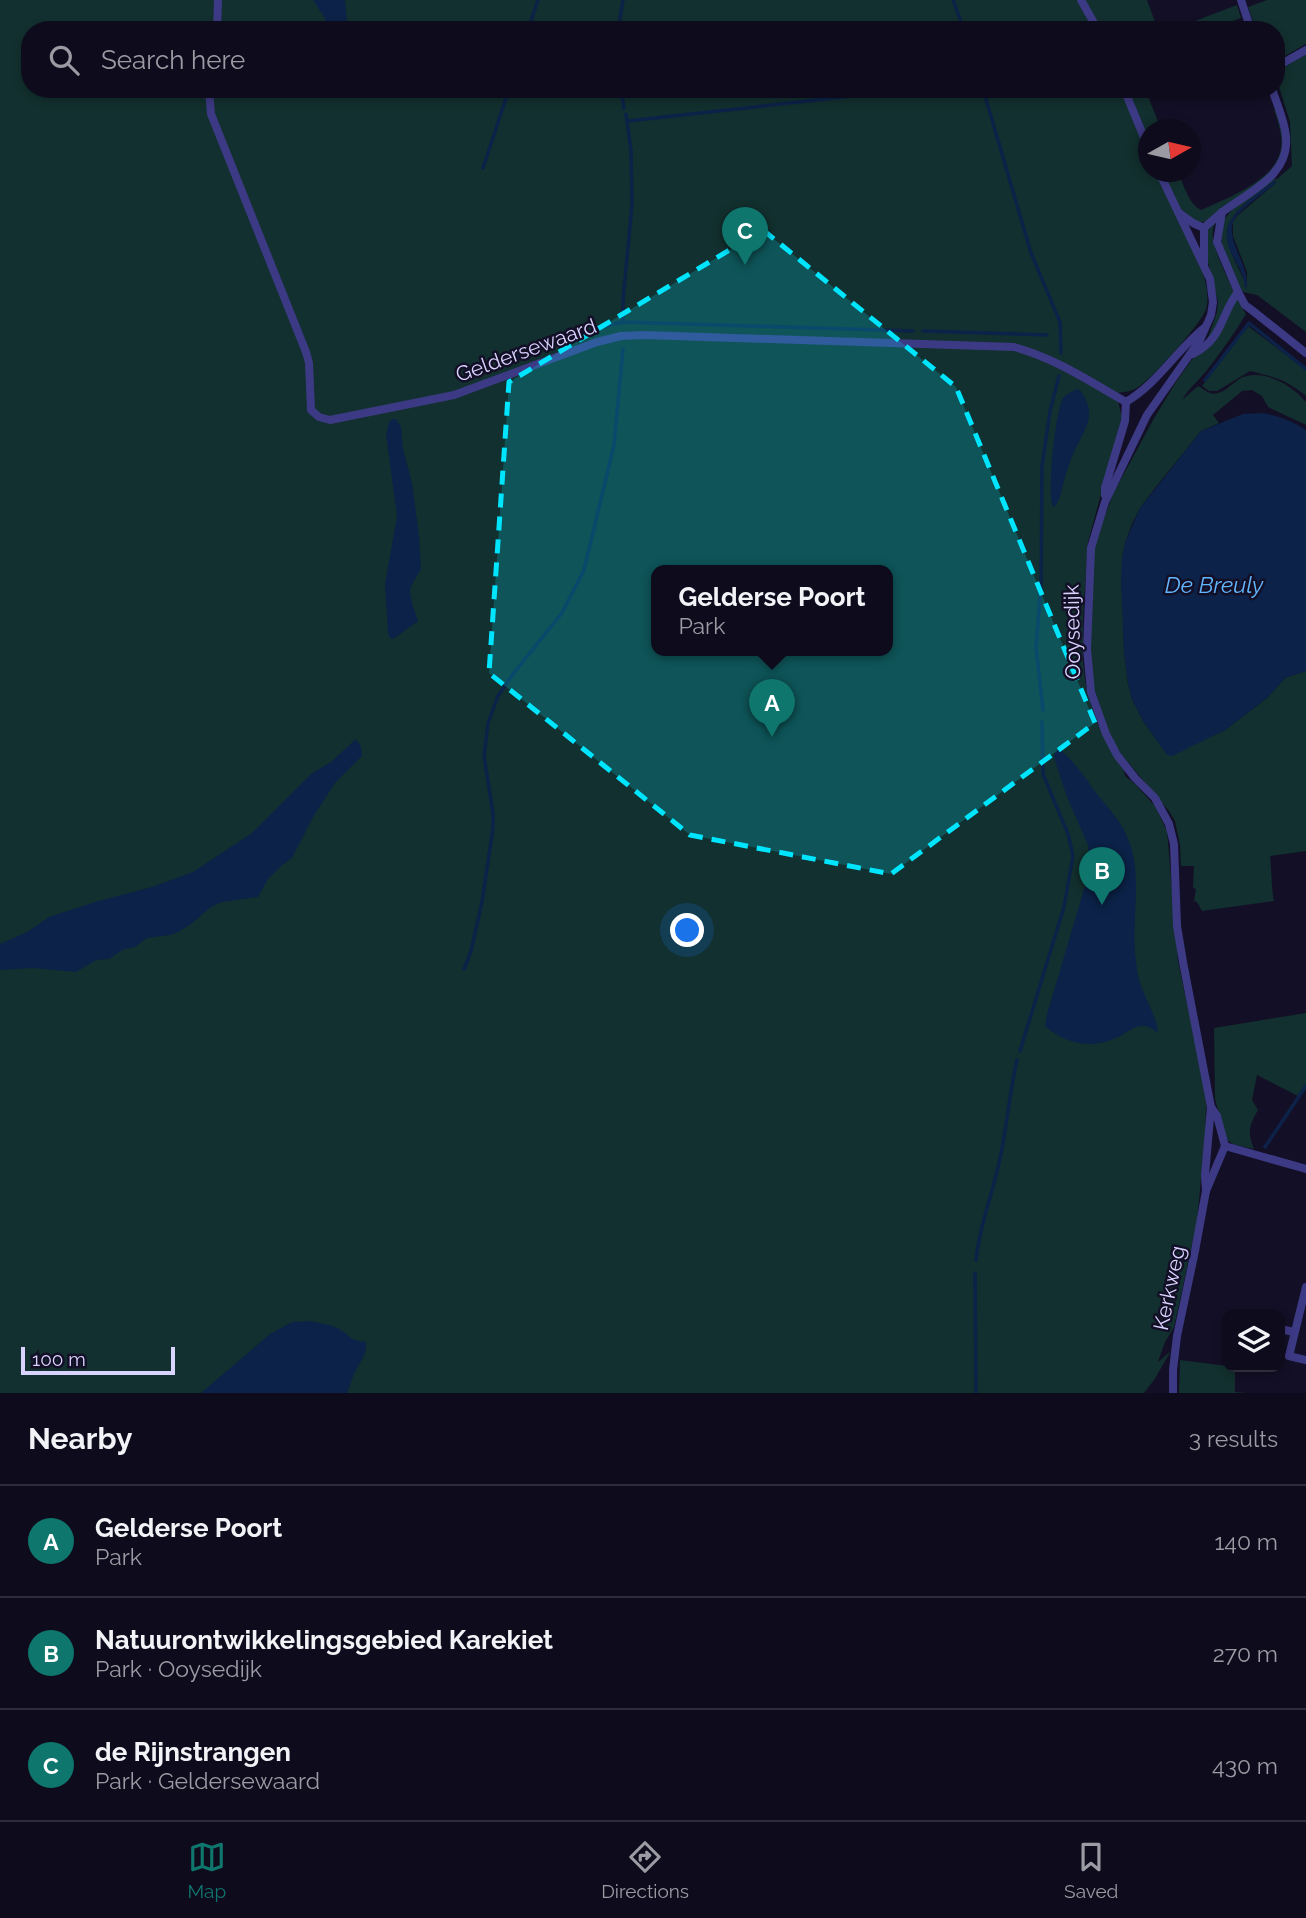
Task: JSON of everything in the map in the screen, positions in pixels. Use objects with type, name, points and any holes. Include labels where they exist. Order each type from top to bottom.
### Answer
[{"type":"street","points":[[217,21],[218,0]]},
{"type":"street","points":[[1081,0],[1093,21]]},
{"type":"street","points":[[1241,0],[1248,21]]},
{"type":"street","points":[[1285,62],[1306,50]]},
{"type":"street","name":"Geldersewaard","points":[[210,98],[211,114],[306,352],[311,410],[319,417],[330,420],[344,418],[454,395],[597,342],[621,336],[644,335],[1014,347],[1035,352],[1058,363],[1126,402]]},
{"type":"street","points":[[1128,98],[1138,121]]},
{"type":"street","points":[[1204,267],[1204,228],[1273,175],[1282,162],[1286,136],[1275,98]]},
{"type":"street","name":"Ooysedijk","points":[[1164,182],[1210,279],[1213,302],[1200,340],[1147,415],[1105,502],[1091,548],[1087,649],[1091,692],[1106,734],[1117,755],[1155,798],[1170,824],[1174,844],[1177,926],[1211,1107],[1206,1191]]},
{"type":"street","points":[[1177,211],[1204,228]]},
{"type":"street","points":[[1222,212],[1217,242],[1245,305],[1306,353]]},
{"type":"street","points":[[1190,355],[1202,349],[1216,334],[1238,292]]},
{"type":"street","points":[[1105,502],[1105,488],[1125,421],[1126,402],[1143,391],[1191,338],[1206,326]]},
{"type":"street","points":[[1206,1191],[1225,1146],[1217,1116],[1211,1107]]},
{"type":"street","points":[[1225,1146],[1306,1169]]},
{"type":"street","name":"Kerkweg","points":[[1173,1393],[1177,1335],[1206,1191]]},
{"type":"street","points":[[1306,1287],[1289,1356],[1306,1360]]},
{"type":"street","points":[[1285,1330],[1294,1332]]},
{"type":"highlighted area","points":[[763,230],[956,387],[1095,723],[891,874],[690,835],[489,673],[509,382]]},
{"type":"green space","points":[[0,0],[1078,0],[1090,21],[21,21],[21,98],[1125,98],[1138,128],[1138,182],[1162,182],[1201,266],[1207,298],[1202,316],[1163,364],[1137,388],[1116,393],[1122,417],[1088,542],[1083,617],[1086,687],[1098,725],[1125,776],[1155,806],[1167,831],[1178,961],[1207,1109],[1206,1107],[1197,1222],[1174,1327],[1158,1362],[1171,1351],[1144,1393],[0,1393]]},
{"type":"green space","points":[[1084,0],[1147,0],[1155,21],[1096,21]]},
{"type":"green space","points":[[1267,0],[1306,0],[1306,44],[1285,56],[1285,21],[1253,21],[1248,7]]},
{"type":"green space","points":[[1237,5],[1241,18],[1233,21],[1195,21]]},
{"type":"green space","points":[[1306,54],[1306,332],[1257,295],[1243,292],[1227,264],[1222,241],[1224,220],[1230,212],[1245,198],[1277,179],[1292,166],[1290,122],[1283,98],[1285,98],[1285,67]],"holes":[[[1275,181],[1276,183],[1233,222],[1233,236],[1247,272],[1247,288],[1228,243],[1229,223],[1250,199]]]},
{"type":"green space","points":[[1132,98],[1149,98],[1157,119],[1140,119]]},
{"type":"green space","points":[[1276,109],[1282,130],[1283,147],[1271,171],[1206,222],[1196,222],[1181,210],[1167,182],[1183,182],[1190,198],[1201,210],[1237,194],[1270,170],[1281,148],[1280,129],[1274,110]]},
{"type":"green space","points":[[1218,220],[1213,229],[1215,247],[1246,314],[1207,370],[1182,400],[1198,386],[1215,394],[1250,375],[1268,377],[1285,384],[1306,402],[1306,425],[1268,407],[1262,396],[1252,390],[1242,391],[1213,415],[1219,423],[1201,431],[1140,508],[1126,540],[1122,558],[1124,652],[1128,684],[1143,721],[1167,754],[1225,730],[1267,698],[1285,678],[1306,671],[1306,851],[1270,856],[1274,901],[1202,911],[1194,901],[1194,866],[1181,866],[1175,821],[1121,754],[1110,735],[1094,689],[1090,659],[1094,551],[1099,532],[1113,494],[1153,420],[1193,358],[1202,351],[1210,332],[1218,301],[1208,262],[1206,238],[1208,230]]},
{"type":"green space","points":[[1248,326],[1306,370],[1306,396],[1280,379],[1250,371],[1217,391],[1209,391],[1202,386]]},
{"type":"green space","points":[[1306,1013],[1306,1085],[1298,1096],[1257,1075],[1252,1100],[1258,1110],[1250,1133],[1254,1149],[1228,1141],[1215,1099],[1214,1028]]},
{"type":"green space","points":[[1180,1360],[1222,1365],[1222,1372],[1235,1372],[1235,1392],[1246,1393],[1179,1393]]},
{"type":"water","points":[[313,0],[345,0],[347,21],[325,21]]},
{"type":"water","points":[[1275,180],[1276,183],[1234,220],[1232,236],[1245,272],[1246,290],[1242,274],[1229,247],[1227,229],[1236,213]]},
{"type":"water","points":[[1077,389],[1086,400],[1089,417],[1070,462],[1059,500],[1053,507],[1051,469],[1057,419],[1063,398]]},
{"type":"water","name":"De Breuly","points":[[1261,413],[1284,419],[1306,430],[1306,671],[1285,678],[1267,698],[1225,730],[1172,756],[1167,755],[1143,721],[1128,684],[1121,582],[1126,540],[1140,508],[1201,431],[1243,414]]},
{"type":"water","points":[[392,419],[396,419],[401,427],[403,449],[412,483],[421,569],[410,592],[418,621],[393,639],[388,633],[385,584],[397,516],[386,435]]},
{"type":"water","points":[[356,739],[362,756],[335,783],[313,817],[292,858],[268,879],[258,897],[222,902],[178,932],[147,938],[135,947],[124,949],[109,959],[96,960],[76,972],[33,968],[0,970],[0,944],[29,931],[49,917],[193,872],[252,833],[311,774],[331,762]]},
{"type":"water","points":[[1059,750],[1073,762],[1115,817],[1132,849],[1136,881],[1137,969],[1158,1033],[1148,1027],[1139,1026],[1109,1041],[1089,1044],[1070,1041],[1045,1026],[1088,874],[1089,860],[1088,845],[1054,758],[1055,751]]},
{"type":"water","points":[[309,1321],[332,1326],[353,1339],[366,1342],[365,1354],[347,1393],[201,1393],[270,1334],[292,1322]]},
{"type":"waterway","points":[[531,21],[538,0]]},
{"type":"waterway","points":[[620,21],[623,0]]},
{"type":"waterway","points":[[953,0],[961,21]]},
{"type":"waterway","points":[[483,168],[506,98]]},
{"type":"waterway","points":[[622,98],[624,108]]},
{"type":"waterway","points":[[628,121],[835,98]]},
{"type":"waterway","points":[[986,98],[1031,253],[1060,322],[1061,353]]},
{"type":"waterway","points":[[626,114],[631,150],[632,205],[623,322],[913,331]]},
{"type":"waterway","points":[[507,360],[623,322]]},
{"type":"waterway","points":[[1205,380],[1249,323],[1306,369]]},
{"type":"waterway","points":[[923,331],[1047,335]]},
{"type":"waterway","points":[[464,969],[482,902],[493,828],[484,756],[488,723],[498,696],[562,613],[584,570],[614,445],[623,349]]},
{"type":"waterway","points":[[1043,710],[1036,647],[1041,586],[1042,467],[1050,411],[1059,376]]},
{"type":"waterway","points":[[1020,1051],[1064,907],[1073,856],[1068,834],[1043,774],[1042,722]]},
{"type":"waterway","points":[[976,1260],[1002,1150],[1017,1060]]},
{"type":"waterway","points":[[1265,1147],[1306,1086]]},
{"type":"waterway","points":[[975,1273],[976,1393]]},
{"type":"place","name":"de Rijnstrangen","points":[[745,265]]},
{"type":"place","name":"Gelderse Poort","points":[[772,737]]},
{"type":"place","name":"Natuurontwikkelingsgebied Karekiet","points":[[1102,905]]}]
